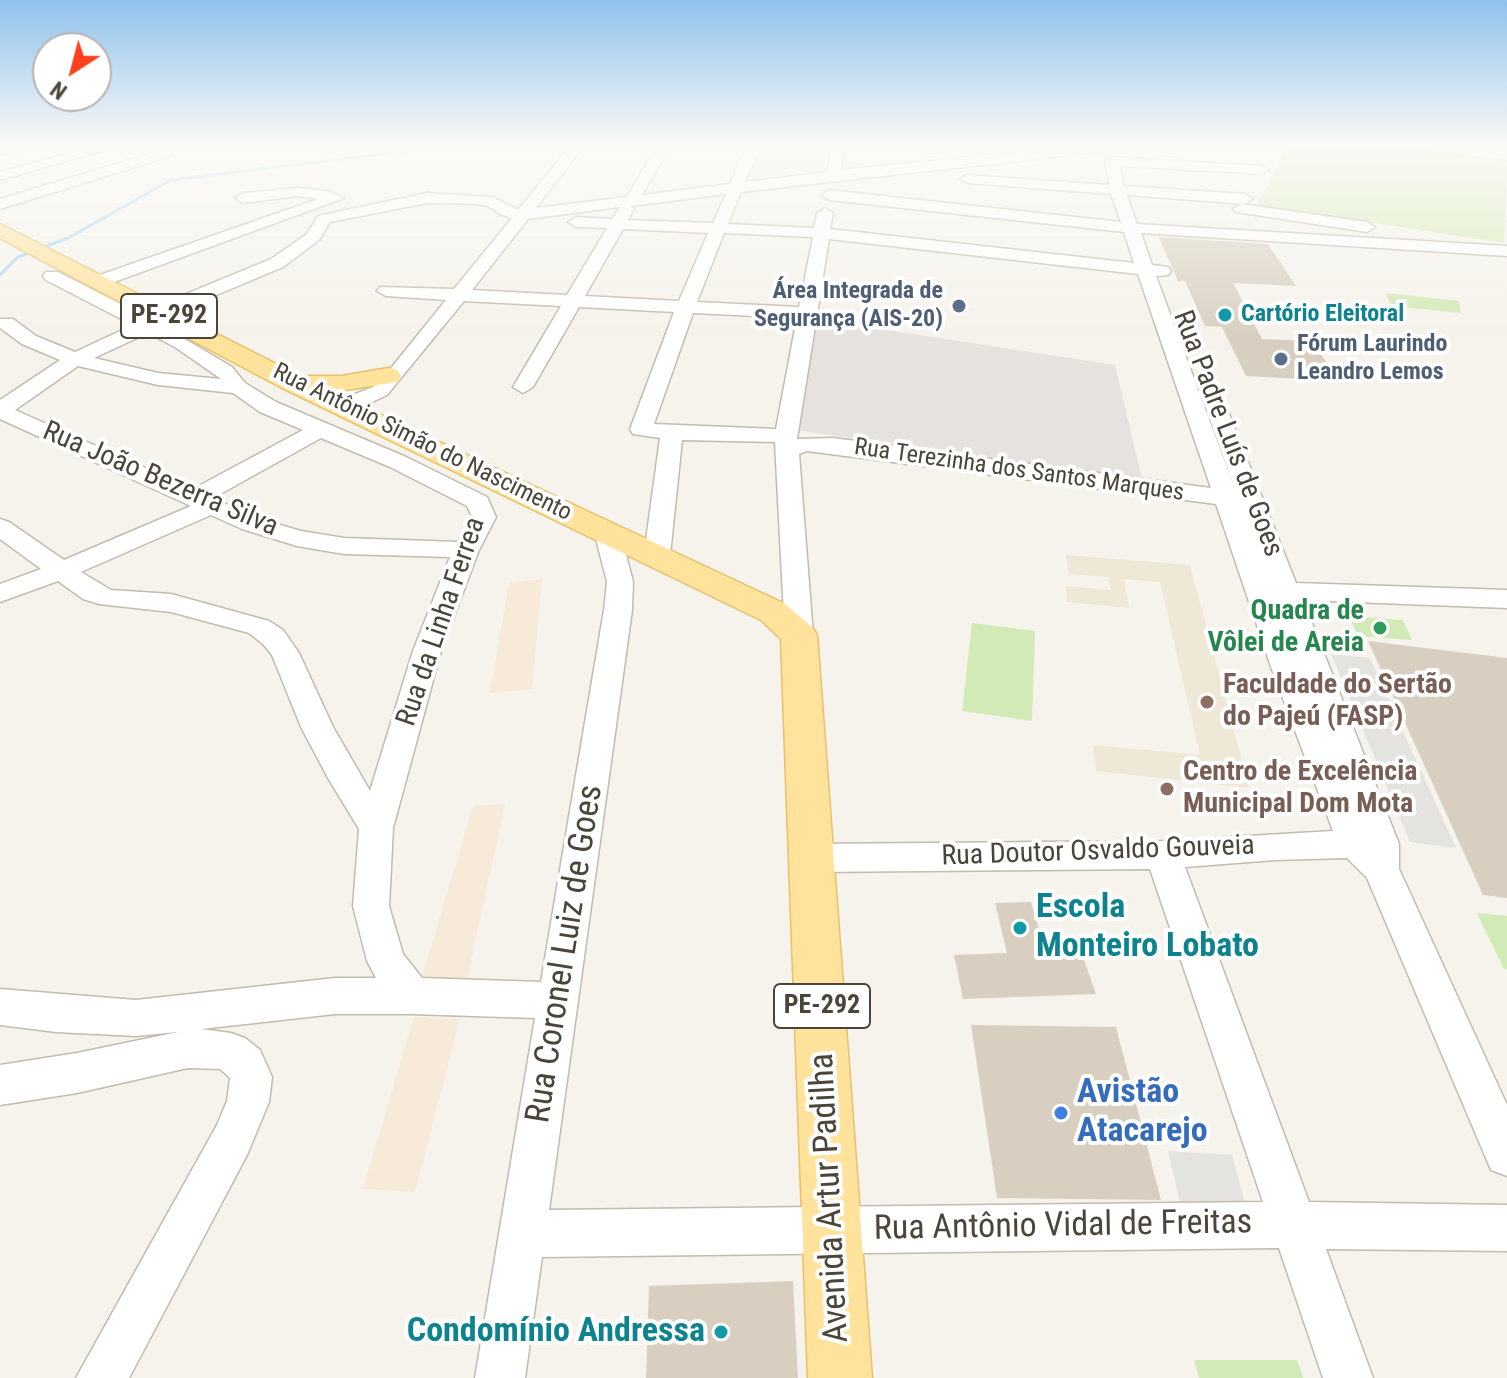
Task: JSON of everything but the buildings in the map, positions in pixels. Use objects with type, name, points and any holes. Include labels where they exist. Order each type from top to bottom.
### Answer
[{"type":"main road","name":"Rua Antônio Simão do Nascimento","points":[[0,230],[100,281],[159,318],[773,612],[799,635]]},
{"type":"main road","points":[[293,383],[342,384],[391,377],[389,414],[402,435]]},
{"type":"main road","name":"Avenida Artur Padilha","points":[[799,635],[840,1378]]},
{"type":"street","points":[[100,281],[299,211],[324,219],[359,210]]},
{"type":"street","points":[[510,210],[518,214],[617,224],[821,233],[1154,270]]},
{"type":"street","points":[[343,407],[380,391],[460,294],[521,210]]},
{"type":"street","points":[[518,214],[545,210]]},
{"type":"street","points":[[523,387],[625,210]]},
{"type":"street","points":[[685,308],[727,210]]},
{"type":"street","points":[[799,635],[786,444],[826,210]]},
{"type":"street","points":[[969,210],[1140,229],[1507,251]]},
{"type":"street","name":"Rua Padre Luís de Goes","points":[[1133,210],[1227,499],[1286,667],[1507,1154]]},
{"type":"street","points":[[1230,234],[1240,210]]},
{"type":"street","points":[[1278,210],[1507,251]]},
{"type":"street","points":[[0,410],[75,359],[277,263],[313,237],[324,219]]},
{"type":"street","name":"Rua Padre Luís de Goes","points":[[1154,270],[1287,591],[1373,853]]},
{"type":"street","points":[[52,276],[159,318],[225,371],[238,387]]},
{"type":"street","points":[[386,291],[806,313]]},
{"type":"street","name":"Rua Terezinha dos Santos Marques","points":[[685,308],[641,427],[644,430],[786,444],[833,445],[1252,501]]},
{"type":"street","name":"Rua da Linha Ferrea","points":[[6,323],[29,340],[75,359],[158,379],[238,387],[268,407],[398,462],[478,502],[484,517],[466,550],[427,651],[376,828],[371,906],[386,961],[412,996]]},
{"type":"street","name":"Rua João Bezerra Silva","points":[[0,410],[251,524],[297,538],[344,546],[466,550]]},
{"type":"street","points":[[0,593],[63,570],[203,502],[322,428]]},
{"type":"street","points":[[657,555],[672,433]]},
{"type":"street","points":[[0,527],[101,596],[171,603],[242,621],[273,637],[285,653],[317,727],[344,778],[376,828]]},
{"type":"street","name":"Rua Coronel Luiz de Goes","points":[[500,1378],[618,610],[620,582],[607,531]]},
{"type":"street","points":[[1287,591],[1507,599]]},
{"type":"street","name":"Rua Doutor Osvaldo Gouveia","points":[[813,858],[1163,855],[1275,846],[1373,853]]},
{"type":"street","points":[[1163,855],[1348,1378]]},
{"type":"street","points":[[0,1007],[56,1014],[136,1018],[335,996],[559,1001]]},
{"type":"street","points":[[0,1085],[77,1073],[188,1049],[212,1048],[231,1052],[245,1064],[251,1077],[248,1102],[232,1140],[101,1378]]},
{"type":"street","name":"Rua Antônio Vidal de Freitas","points":[[522,1234],[1294,1225],[1507,1228]]},
{"type":"shaded area","points":[[814,319],[1115,365],[1142,479],[795,430]]},
{"type":"shaded area","name":"Faculdade do Sertão do Pajeú (FASP)","points":[[1066,555],[1190,565],[1249,788],[1096,771],[1093,745],[1200,755],[1160,582],[1124,579],[1129,608],[1067,602],[1066,586],[1111,590],[1108,577],[1069,574]]},
{"type":"shaded area","points":[[542,579],[532,689],[490,693],[509,583]]},
{"type":"shaded area","points":[[1331,654],[1370,658],[1456,848],[1410,842]]},
{"type":"shaded area","points":[[505,804],[467,979],[422,977],[473,806]]},
{"type":"shaded area","points":[[414,1017],[460,1019],[415,1192],[363,1189]]},
{"type":"shaded area","points":[[1168,1151],[1232,1155],[1246,1207],[1180,1203]]},
{"type":"green space","points":[[1291,210],[1505,210],[1504,243]]},
{"type":"green space","points":[[1386,293],[1459,301],[1461,313],[1391,306]]},
{"type":"green space","name":"Quadra de Vôlei de Areia","points":[[1349,616],[1403,620],[1412,640],[1358,636]]},
{"type":"green space","points":[[972,623],[1035,631],[1032,721],[962,711]]},
{"type":"green space","points":[[1477,913],[1507,916],[1507,969],[1504,969]]},
{"type":"green space","points":[[1194,1360],[1297,1360],[1303,1378],[1199,1378]]},
{"type":"waterway","points":[[0,275],[18,257],[68,238],[117,210]]},
{"type":"place","name":"Área Integrada de Segurança (AIS-20)","points":[[959,306]]},
{"type":"place","name":"Cartório Eleitoral","points":[[1225,315]]},
{"type":"place","name":"Fórum Laurindo Leandro Lemos","points":[[1281,359]]},
{"type":"place","name":"Quadra de Vôlei de Areia","points":[[1380,628]]},
{"type":"place","name":"Faculdade do Sertão do Pajeú (FASP)","points":[[1207,702]]},
{"type":"place","name":"Centro de Excelência Municipal Dom Mota","points":[[1167,789]]},
{"type":"place","name":"Escola Monteiro Lobato","points":[[1020,928]]},
{"type":"place","name":"Avistão Atacarejo","points":[[1061,1113]]},
{"type":"place","name":"Condomínio Andressa","points":[[721,1332]]}]
